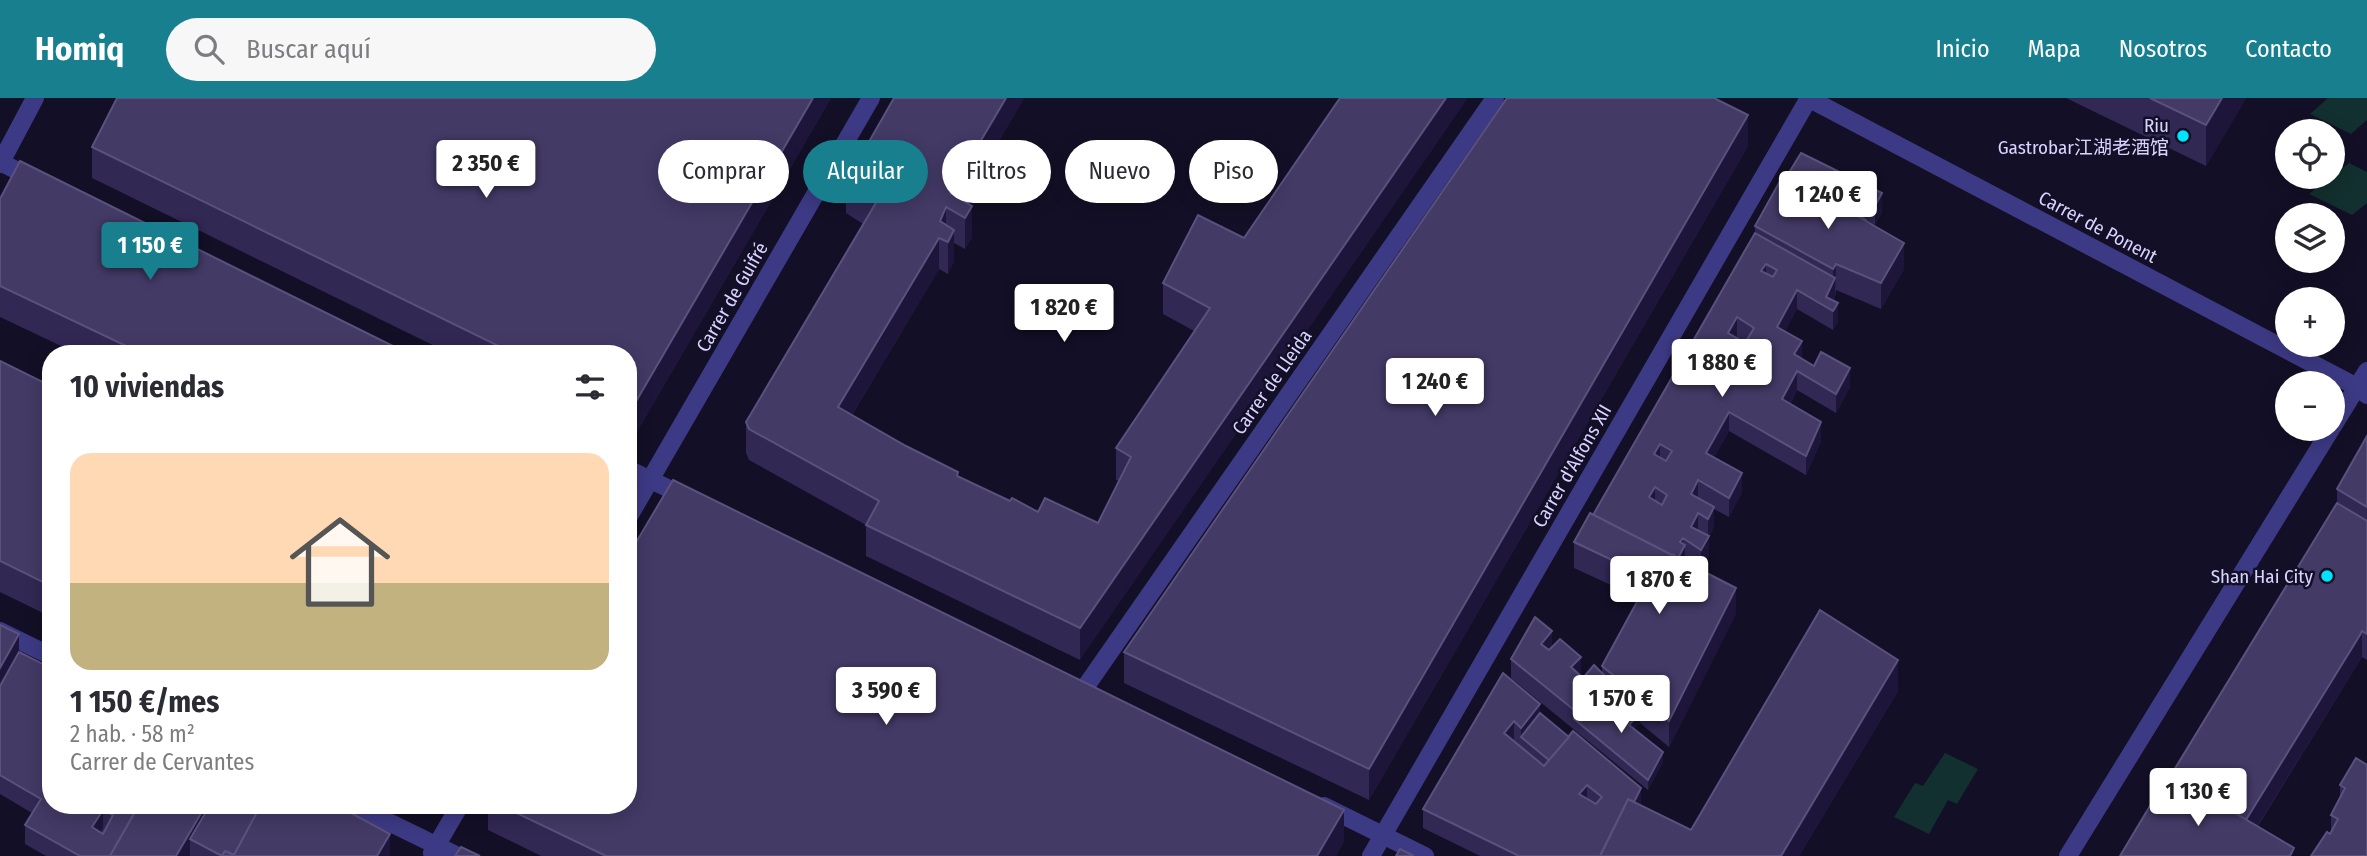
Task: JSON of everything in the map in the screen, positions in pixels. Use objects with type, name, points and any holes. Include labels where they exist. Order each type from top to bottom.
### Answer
[{"type":"street","points":[[35,98],[0,163],[44,184]]},
{"type":"street","name":"Carrer de Guifré","points":[[637,502],[871,98]]},
{"type":"street","name":"Carrer de Lleida","points":[[1084,689],[1494,98]]},
{"type":"street","name":"Carrer de Ponent","points":[[1809,98],[2362,391]]},
{"type":"street","name":"Carrer d'Alfons XII","points":[[1371,856],[1809,98]]},
{"type":"street","points":[[2345,411],[2362,391],[2367,371]]},
{"type":"street","points":[[2068,856],[2323,441]]},
{"type":"street","points":[[637,474],[708,508]]},
{"type":"street","points":[[0,631],[42,652]]},
{"type":"street","points":[[1306,797],[1424,856]]},
{"type":"street","points":[[369,814],[433,851],[458,856]]},
{"type":"street","points":[[433,851],[455,814]]},
{"type":"green space","points":[[2328,98],[2367,98],[2367,120],[2351,134],[2345,131],[2345,119],[2320,119],[2310,114]]},
{"type":"green space","points":[[2349,163],[2367,172],[2367,203],[2352,215],[2345,212],[2345,203],[2327,203],[2309,194],[2315,189],[2345,189],[2345,166]]},
{"type":"green space","points":[[1945,753],[1978,769],[1957,804],[1948,800],[1929,834],[1894,817],[1915,783],[1923,786]]},
{"type":"building","points":[[117,98],[813,98],[788,140],[658,140],[658,203],[752,203],[637,400],[637,345],[497,345],[92,147]]},
{"type":"building","points":[[894,98],[1006,98],[981,140],[942,140],[942,203],[967,203],[972,206],[965,218],[946,207],[940,221],[954,230],[948,242],[939,238],[838,407],[958,472],[957,476],[1010,501],[1012,498],[1038,512],[1045,498],[1098,523],[1131,457],[1116,448],[1210,308],[1163,283],[1198,215],[1244,238],[1268,203],[1278,203],[1278,188],[1340,98],[1446,98],[1080,628],[866,525],[879,501],[749,429],[746,422],[876,203],[928,203],[928,140],[870,140]]},
{"type":"building","points":[[1507,98],[1714,98],[1748,115],[1369,769],[1124,652]]},
{"type":"building","points":[[2150,98],[2222,98],[2206,125]]},
{"type":"building","points":[[1801,153],[1882,193],[1875,206],[1857,198],[1851,210],[1866,221],[1787,176]]},
{"type":"building","points":[[20,161],[391,345],[124,345],[0,286],[0,199]]},
{"type":"building","points":[[1784,174],[1904,243],[1881,283],[1836,264],[1833,269],[1755,226]]},
{"type":"building","points":[[1755,233],[1835,278],[1826,297],[1838,303],[1833,311],[1797,290],[1777,327],[1802,341],[1794,354],[1814,366],[1821,352],[1850,368],[1836,394],[1797,371],[1782,399],[1821,422],[1806,456],[1729,412],[1706,453],[1742,473],[1729,498],[1698,480],[1691,494],[1714,507],[1708,519],[1698,513],[1691,527],[1709,536],[1701,550],[1683,538],[1680,542],[1685,545],[1678,558],[1593,515]],"holes":[[[1766,264],[1777,270],[1773,277],[1761,271]],[[1737,317],[1754,328],[1745,343],[1728,333]],[[1730,360],[1743,367],[1738,374],[1726,367]],[[1660,444],[1672,451],[1666,461],[1654,454]],[[1655,487],[1667,495],[1662,505],[1649,497]]]},
{"type":"building","points":[[0,361],[42,382],[42,582],[0,561]]},
{"type":"building","points":[[2367,436],[2367,507],[2337,489]]},
{"type":"building","points":[[673,480],[1344,810],[1317,856],[606,856],[519,814],[637,814],[637,541]]},
{"type":"building","points":[[2337,503],[2367,521],[2367,634],[2362,631],[2246,820],[2171,775]]},
{"type":"building","points":[[1590,513],[1736,588],[1669,721],[1602,666],[1650,578],[1574,542]]},
{"type":"building","points":[[1820,610],[1898,660],[1781,856],[1600,856],[1628,799],[1691,830]]},
{"type":"building","points":[[1535,617],[1552,631],[1541,644],[1549,650],[1560,639],[1581,657],[1571,667],[1583,678],[1594,665],[1605,676],[1574,710],[1511,659]]},
{"type":"building","points":[[0,625],[19,634],[0,668]]},
{"type":"building","points":[[19,652],[42,664],[42,814],[100,814],[92,827],[103,834],[113,815],[111,814],[134,814],[110,856],[80,856],[25,825],[41,799],[0,775],[0,686]]},
{"type":"building","points":[[1503,673],[1540,704],[1521,728],[1514,721],[1504,733],[1544,766],[1573,731],[1641,788],[1634,802],[1628,799],[1600,856],[1519,856],[1423,809]],"holes":[[[1587,785],[1602,797],[1596,804],[1579,794]]]},
{"type":"building","points":[[1595,697],[1615,714],[1625,702],[1640,713],[1629,725],[1663,752],[1648,780],[1574,719]]},
{"type":"building","points":[[1540,713],[1569,737],[1549,760],[1521,737]]},
{"type":"building","points":[[2356,758],[2367,765],[2367,856],[2311,856],[2327,832],[2330,834],[2338,819],[2331,815],[2345,788],[2340,785]]},
{"type":"building","points":[[2169,774],[2294,848],[2290,856],[2120,856]]},
{"type":"building","points":[[134,814],[201,814],[176,856],[110,856]]},
{"type":"building","points":[[205,814],[256,814],[234,855],[225,851],[222,856],[190,839]]},
{"type":"building","points":[[256,814],[353,814],[390,834],[377,856],[222,856],[225,851],[234,855]]},
{"type":"building","points":[[461,847],[480,856],[455,856]]},
{"type":"building","points":[[1400,849],[1414,856],[1396,856]]},
{"type":"place","name":"Riu Gastrobar江湖老酒馆","points":[[2183,136]]},
{"type":"place","name":"Shan Hai City","points":[[2327,576]]}]
